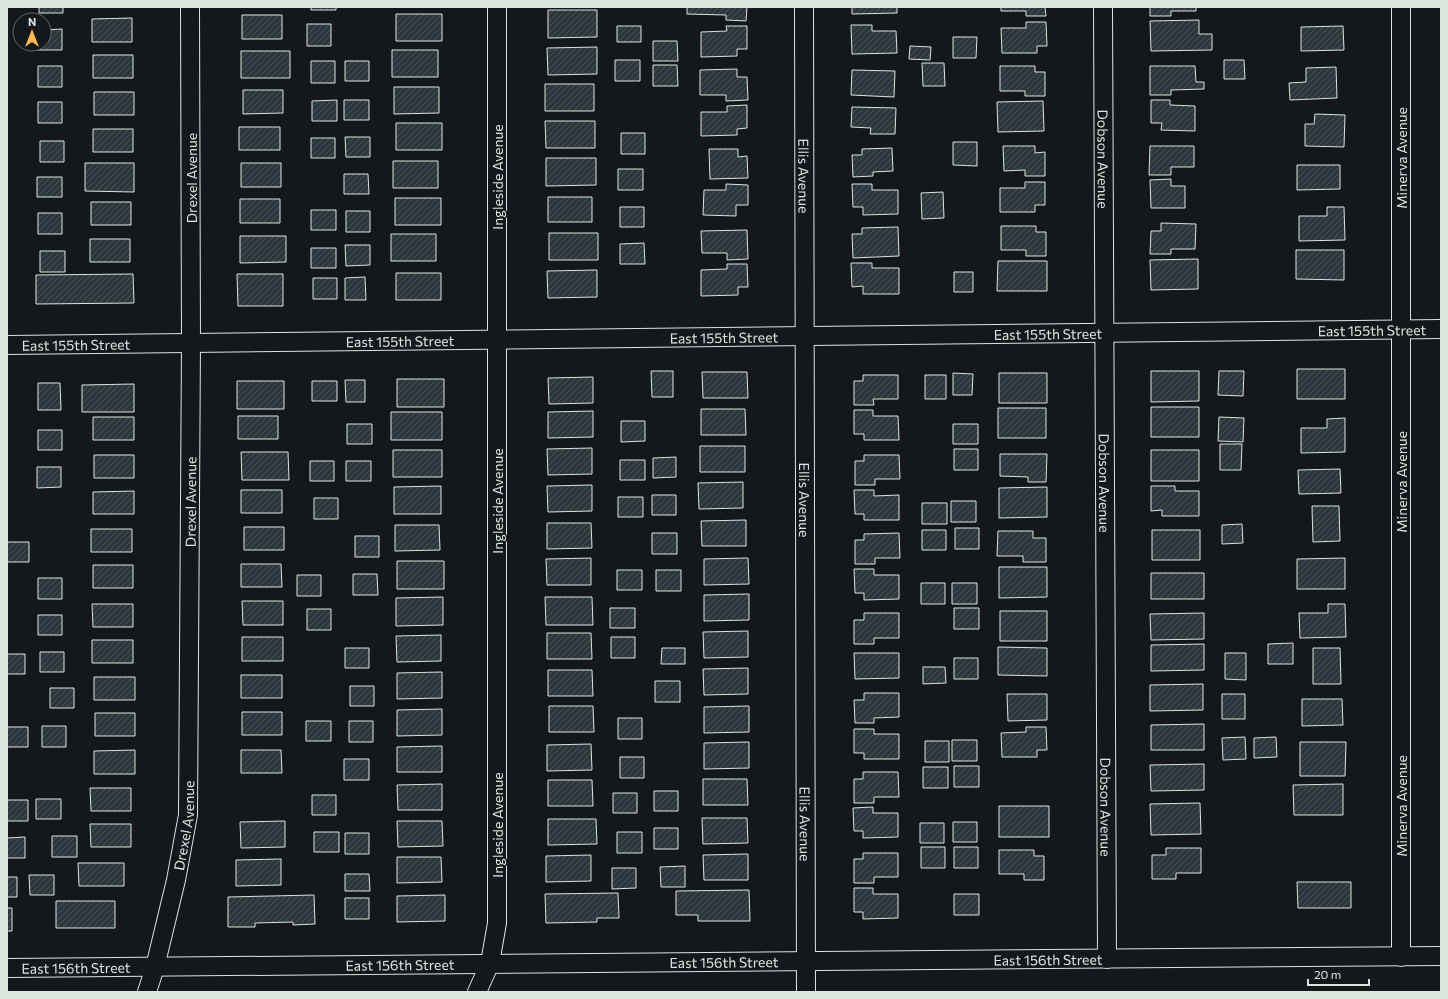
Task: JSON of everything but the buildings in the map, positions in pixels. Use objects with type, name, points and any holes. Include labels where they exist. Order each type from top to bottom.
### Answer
[{"type":"street","name":"Drexel Avenue","points":[[147,992],[155,967],[176,880],[188,816],[192,343],[190,7]]},
{"type":"street","name":"Ingleside Avenue","points":[[477,992],[490,963],[498,923],[496,340],[497,7]]},
{"type":"street","name":"Ellis Avenue","points":[[804,7],[806,992]]},
{"type":"street","name":"Dobson Avenue","points":[[1103,7],[1107,959]]},
{"type":"street","name":"Minerva Avenue","points":[[1401,7],[1401,957]]},
{"type":"street","name":"East 155th Street","points":[[7,345],[1441,329]]},
{"type":"street","name":"East 156th Street","points":[[7,968],[1441,956]]}]
